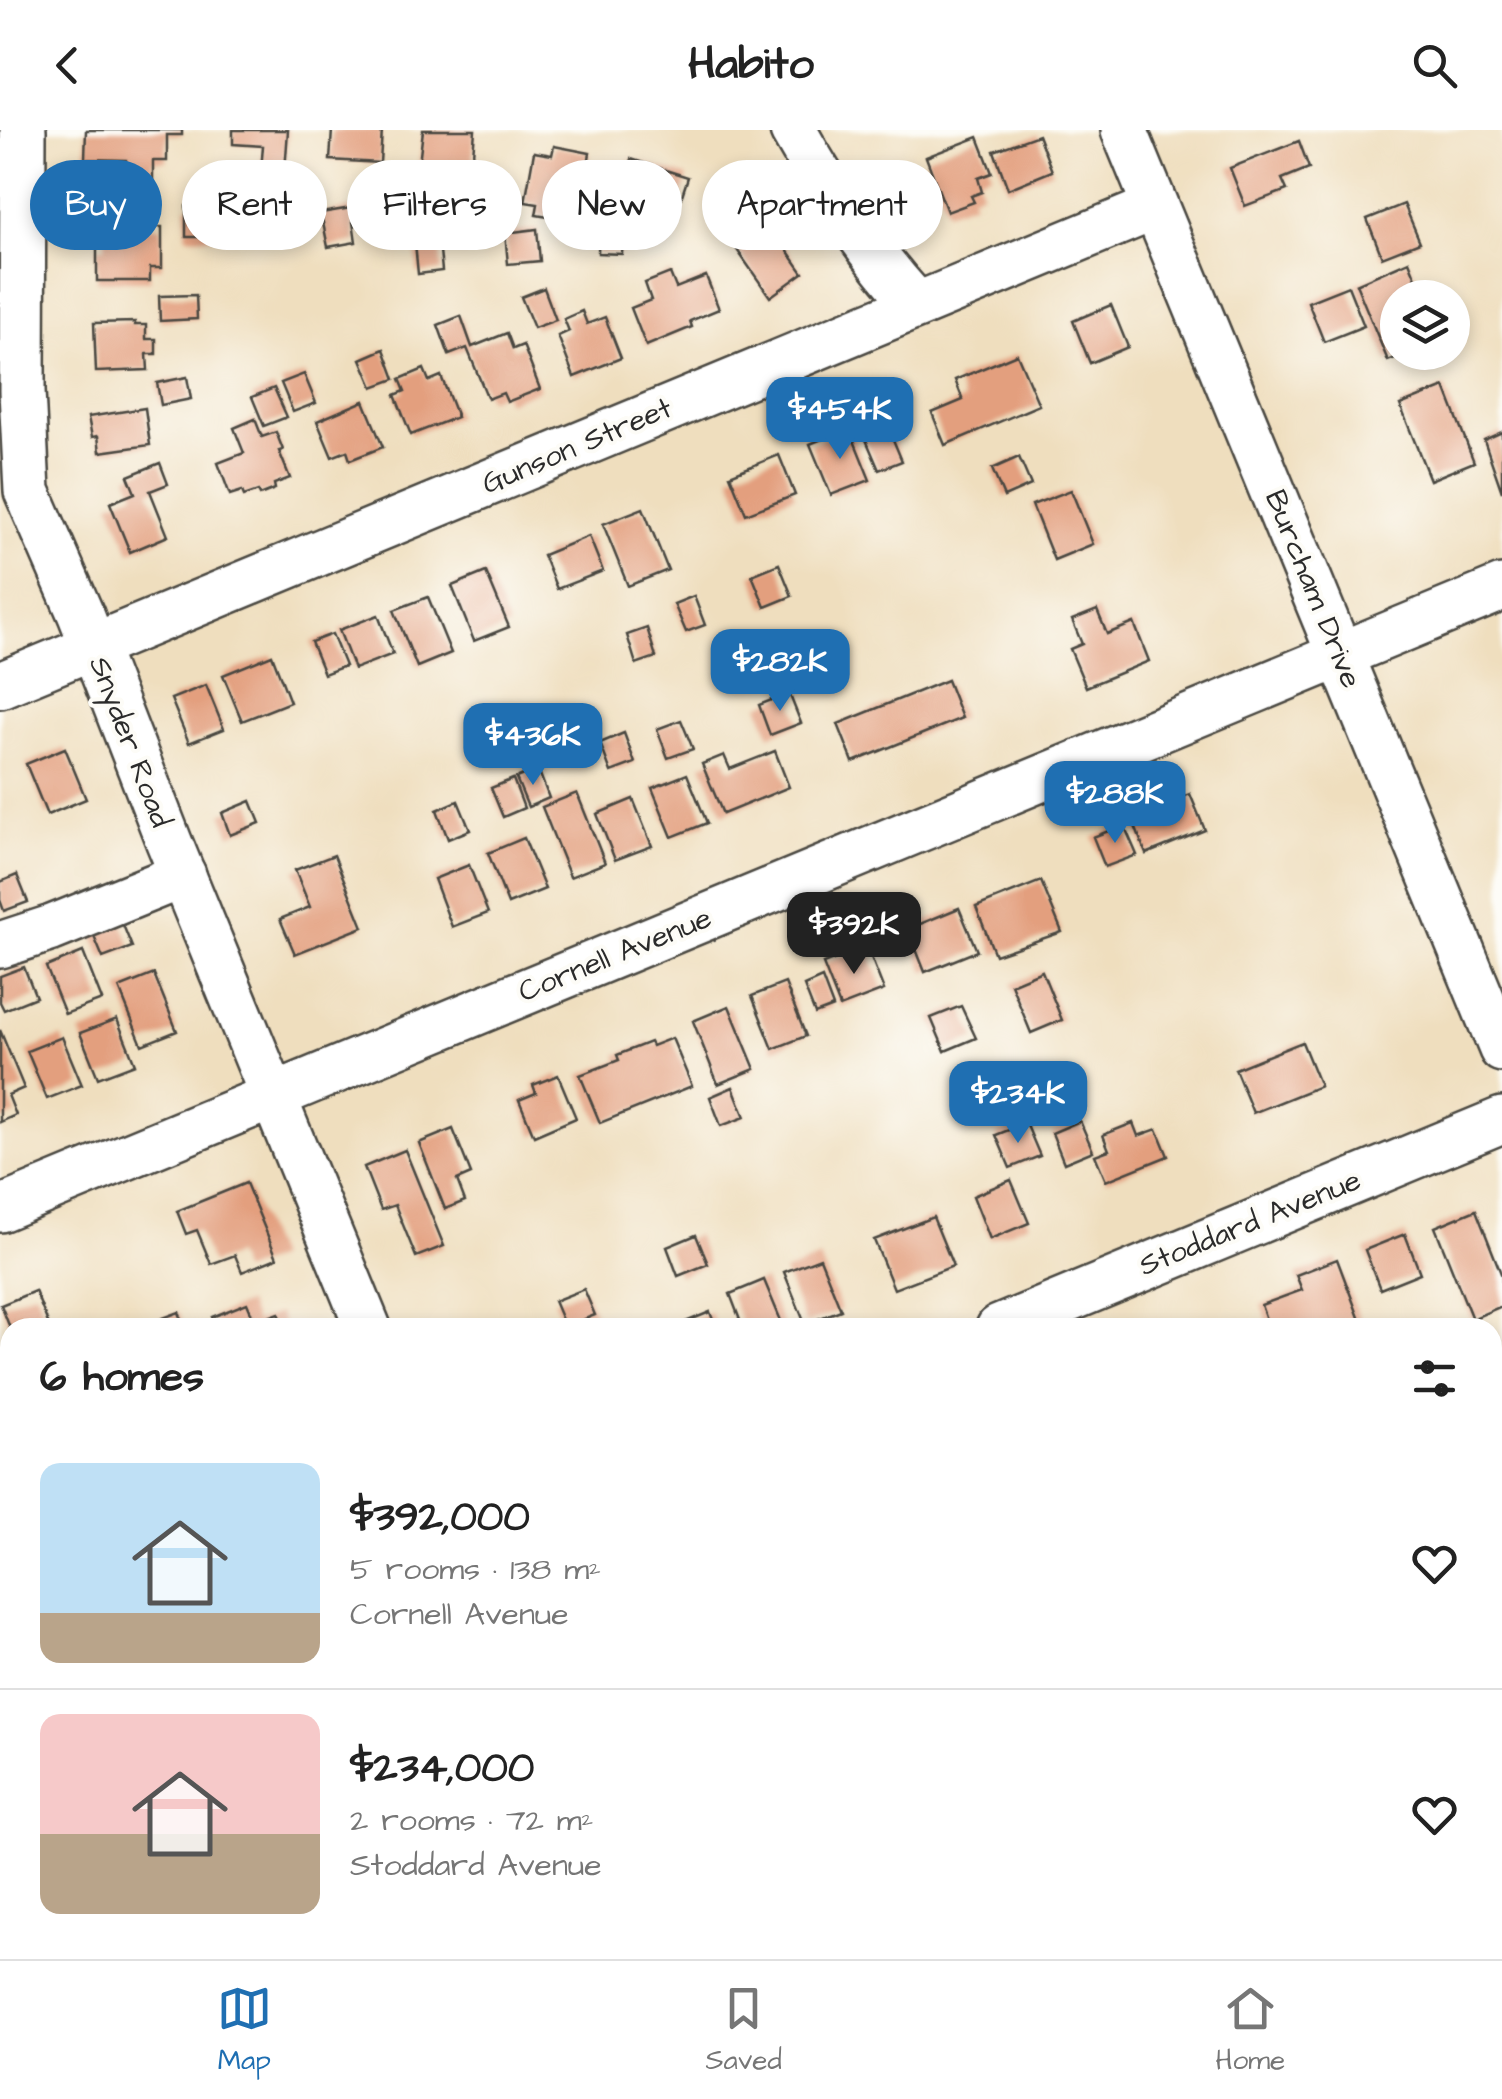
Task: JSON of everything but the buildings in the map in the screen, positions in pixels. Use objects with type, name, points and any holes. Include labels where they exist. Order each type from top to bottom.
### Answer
[{"type":"street","name":"Snyder Road","points":[[23,130],[11,391],[27,491],[364,1318]]},
{"type":"street","points":[[793,130],[859,236],[917,305]]},
{"type":"street","name":"Burcham Drive","points":[[1124,130],[1502,1049]]},
{"type":"street","name":"Gunson Street","points":[[0,685],[1155,206]]},
{"type":"street","name":"Cornell Avenue","points":[[0,1209],[1502,588]]},
{"type":"street","points":[[0,945],[52,928],[182,874]]},
{"type":"street","name":"Stoddard Avenue","points":[[1023,1318],[1502,1120]]}]
